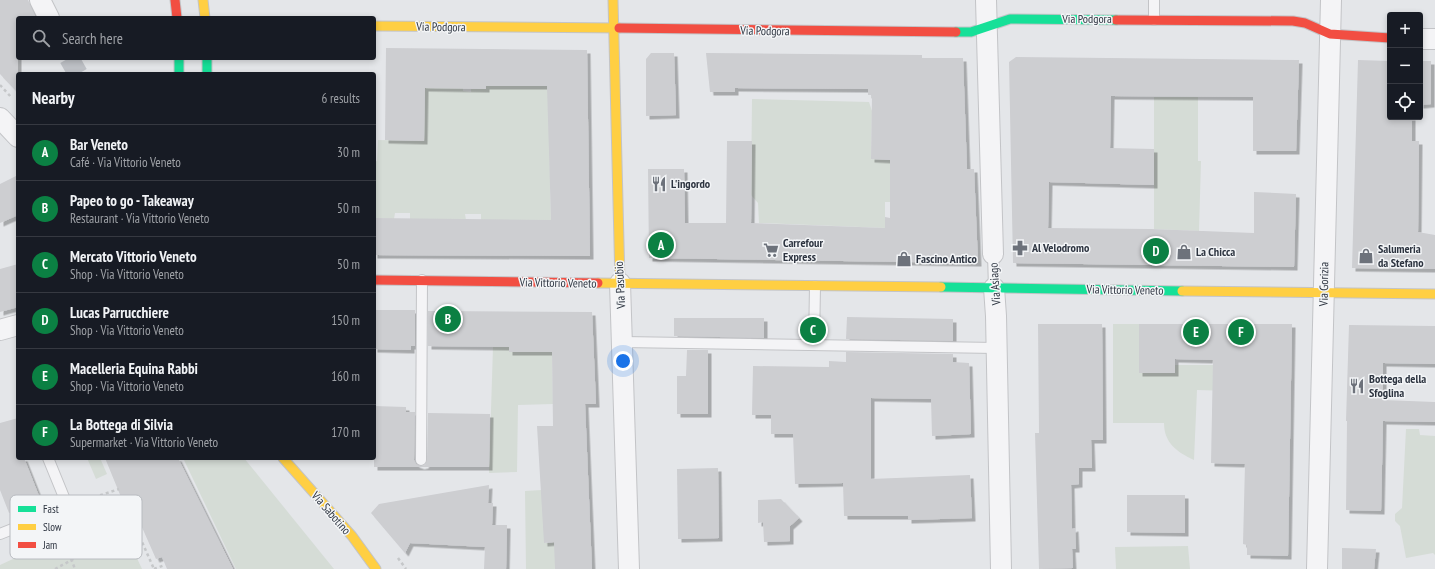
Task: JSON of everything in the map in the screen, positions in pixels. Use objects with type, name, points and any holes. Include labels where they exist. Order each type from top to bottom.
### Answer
[{"type":"street","points":[[40,0],[48,16]]},
{"type":"street","points":[[175,0],[177,16]]},
{"type":"street","points":[[203,0],[205,16]]},
{"type":"street","name":"Via Pasubio","points":[[613,0],[629,569]]},
{"type":"street","name":"Via Asiago","points":[[986,0],[993,254]]},
{"type":"street","name":"Via Gorizia","points":[[1317,569],[1331,0]]},
{"type":"street","name":"Via Podgora","points":[[376,26],[971,32],[1010,19],[1294,21],[1305,23],[1330,34],[1387,38]]},
{"type":"street","points":[[1423,39],[1435,39]]},
{"type":"street","points":[[179,60],[179,72]]},
{"type":"street","points":[[207,60],[207,72]]},
{"type":"street","points":[[0,118],[16,135]]},
{"type":"street","name":"Via Vittorio Veneto","points":[[376,280],[1435,294]]},
{"type":"street","name":"Via Asiago","points":[[994,288],[1001,569]]},
{"type":"street","points":[[0,330],[16,325]]},
{"type":"street","name":"Via Sabotino","points":[[285,460],[352,536],[376,569]]},
{"type":"lane","points":[[1154,0],[1154,20]]},
{"type":"lane","name":"Via Asiago","points":[[993,254],[994,288]]},
{"type":"lane","points":[[421,460],[422,280]]},
{"type":"lane","points":[[814,345],[815,286]]},
{"type":"lane","points":[[623,342],[996,348]]},
{"type":"lane","points":[[49,460],[63,495]]},
{"type":"lane","points":[[0,534],[10,530]]},
{"type":"path","points":[[0,85],[14,99]]},
{"type":"path","points":[[102,495],[119,489]]},
{"type":"path","points":[[142,542],[154,569],[165,565]]},
{"type":"path","points":[[55,569],[71,559],[76,569]]},
{"type":"shaded area","points":[[486,86],[548,86],[551,220],[481,220],[481,214],[465,214],[466,220],[410,219],[410,213],[395,213],[394,219],[376,218],[376,161],[378,140],[424,141],[425,88],[463,88],[463,91],[471,92],[471,89],[486,89]]},
{"type":"shaded area","points":[[1154,97],[1198,97],[1198,161],[1201,161],[1199,231],[1154,229]]},
{"type":"shaded area","points":[[752,99],[869,102],[872,111],[871,159],[890,160],[890,202],[885,202],[885,228],[759,223],[758,203],[751,195]]},
{"type":"shaded area","points":[[1113,324],[1139,324],[1139,373],[1166,372],[1166,365],[1255,365],[1230,391],[1197,390],[1194,460],[1182,454],[1173,446],[1166,436],[1164,423],[1113,423]]},
{"type":"shaded area","points":[[493,347],[509,347],[510,352],[552,352],[553,404],[518,405],[517,472],[489,473]]},
{"type":"shaded area","points":[[1406,429],[1419,429],[1420,435],[1435,436],[1435,555],[1433,553],[1406,558],[1400,526],[1395,521],[1395,514],[1402,508]]},
{"type":"shaded area","points":[[88,460],[101,460],[107,474],[96,479]]},
{"type":"shaded area","points":[[184,460],[246,460],[334,569],[236,569]]},
{"type":"shaded area","points":[[542,490],[545,543],[570,542],[555,569],[526,569],[525,491]]},
{"type":"shaded area","points":[[1188,546],[1190,569],[1116,569],[1115,547]]},
{"type":"shaded area","points":[[13,559],[137,559],[142,569],[0,569],[0,565]]},
{"type":"building","points":[[0,0],[28,0],[35,16],[16,16],[16,60],[18,60],[18,72],[16,72],[16,91],[0,74]]},
{"type":"building","points":[[386,48],[587,50],[590,256],[376,255],[376,218],[551,220],[547,86],[486,86],[486,89],[425,88],[424,141],[385,140]]},
{"type":"building","points":[[651,53],[674,53],[676,115],[646,116],[646,59]]},
{"type":"building","points":[[706,53],[922,55],[922,58],[963,58],[967,169],[974,169],[978,263],[649,258],[648,169],[684,169],[685,223],[726,223],[727,141],[752,141],[751,223],[885,228],[885,217],[890,218],[890,160],[871,159],[872,95],[868,95],[868,89],[735,88],[735,92],[710,92]]},
{"type":"building","points":[[1016,57],[1299,60],[1296,151],[1253,151],[1253,97],[1111,96],[1110,148],[1154,149],[1154,185],[1049,182],[1048,228],[1151,229],[1254,233],[1254,192],[1296,194],[1294,267],[1013,263],[1009,62]]},
{"type":"building","points":[[1358,60],[1387,61],[1387,120],[1412,120],[1412,141],[1419,141],[1418,232],[1435,235],[1435,269],[1352,268]]},
{"type":"building","points":[[1423,61],[1431,61],[1431,104],[1423,105]]},
{"type":"building","points":[[16,176],[16,216],[0,223],[0,184]]},
{"type":"building","points":[[16,265],[16,308],[0,312],[0,269]]},
{"type":"building","points":[[376,310],[415,310],[415,346],[411,346],[411,350],[376,349]]},
{"type":"building","points":[[428,311],[592,312],[596,404],[585,404],[592,569],[555,569],[554,542],[544,543],[537,426],[553,426],[552,352],[509,352],[509,347],[428,346]]},
{"type":"building","points":[[847,317],[953,319],[953,341],[846,339]]},
{"type":"building","points":[[674,318],[764,318],[764,338],[674,336]]},
{"type":"building","points":[[1038,324],[1102,324],[1103,440],[1091,440],[1092,468],[1079,468],[1079,484],[1071,485],[1072,529],[1075,528],[1076,549],[1072,549],[1073,568],[1039,569],[1035,433],[1039,433]]},
{"type":"building","points":[[1139,324],[1292,324],[1288,556],[1247,555],[1247,545],[1243,544],[1245,464],[1211,463],[1213,360],[1175,359],[1175,373],[1139,373]]},
{"type":"building","points":[[1349,325],[1435,326],[1435,364],[1383,363],[1383,400],[1435,402],[1435,422],[1383,421],[1381,511],[1346,510],[1346,421]]},
{"type":"building","points":[[687,350],[708,350],[708,414],[677,414],[677,376],[686,376]]},
{"type":"building","points":[[846,352],[953,354],[953,362],[969,363],[971,434],[932,436],[931,399],[871,398],[871,479],[970,475],[972,518],[908,520],[908,516],[844,516],[843,483],[795,484],[793,434],[771,434],[771,415],[752,415],[753,366],[829,367],[829,361],[846,362]]},
{"type":"building","points":[[376,406],[406,407],[406,412],[415,412],[414,460],[416,464],[421,466],[425,465],[427,460],[428,413],[490,414],[489,467],[374,467],[374,460],[376,460]]},
{"type":"building","points":[[16,419],[16,460],[25,460],[39,495],[10,495],[9,513],[0,490],[0,423]]},
{"type":"building","points":[[106,460],[179,460],[233,569],[167,569],[162,557],[156,559],[142,527],[142,495],[120,495]]},
{"type":"building","points":[[718,468],[719,538],[678,539],[677,469]]},
{"type":"building","points":[[489,485],[488,503],[493,503],[492,525],[507,525],[506,569],[484,569],[485,547],[410,543],[405,553],[371,513],[379,504]]},
{"type":"building","points":[[1127,495],[1185,495],[1185,533],[1127,532]]},
{"type":"building","points":[[781,499],[799,518],[790,526],[790,541],[764,542],[763,522],[758,523],[758,500]]},
{"type":"building","points":[[1342,548],[1376,549],[1374,569],[1342,569]]},
{"type":"tunnel","points":[[70,60],[77,72]]},
{"type":"traffic: fast","points":[[956,32],[971,32],[1010,19],[1116,20]]},
{"type":"traffic: fast","points":[[179,60],[179,72]]},
{"type":"traffic: fast","points":[[207,60],[207,72]]},
{"type":"traffic: fast","points":[[941,287],[1182,291]]},
{"type":"traffic: slow","points":[[203,0],[205,16]]},
{"type":"traffic: slow","points":[[613,0],[620,283]]},
{"type":"traffic: slow","points":[[376,26],[619,28]]},
{"type":"traffic: slow","points":[[598,283],[941,287]]},
{"type":"traffic: slow","points":[[1182,291],[1435,294]]},
{"type":"traffic: slow","points":[[285,460],[352,536],[376,569]]},
{"type":"traffic: jam","points":[[175,0],[177,16]]},
{"type":"traffic: jam","points":[[1116,20],[1293,21],[1305,23],[1330,34],[1387,38]]},
{"type":"traffic: jam","points":[[619,28],[956,32]]},
{"type":"traffic: jam","points":[[376,280],[598,283]]},
{"type":"place","name":"L'ingordo","points":[[659,184]]},
{"type":"place","name":"Bar Veneto","points":[[661,245]]},
{"type":"place","name":"Al Velodromo","points":[[1020,248]]},
{"type":"place","name":"Carrefour Express","points":[[771,250]]},
{"type":"place","name":"Lucas Parrucchiere","points":[[1156,251]]},
{"type":"place","name":"La Chicca","points":[[1184,252]]},
{"type":"place","name":"Salumeria da Stefano","points":[[1366,256]]},
{"type":"place","name":"Fascino Antico","points":[[904,259]]},
{"type":"place","name":"Papeo to go - Takeaway","points":[[448,319]]},
{"type":"place","name":"Mercato Vittorio Veneto","points":[[813,330]]},
{"type":"place","name":"Macelleria Equina Rabbi","points":[[1196,332]]},
{"type":"place","name":"La Bottega di Silvia","points":[[1241,332]]},
{"type":"place","name":"Bottega della Sfoglina","points":[[1357,386]]}]
